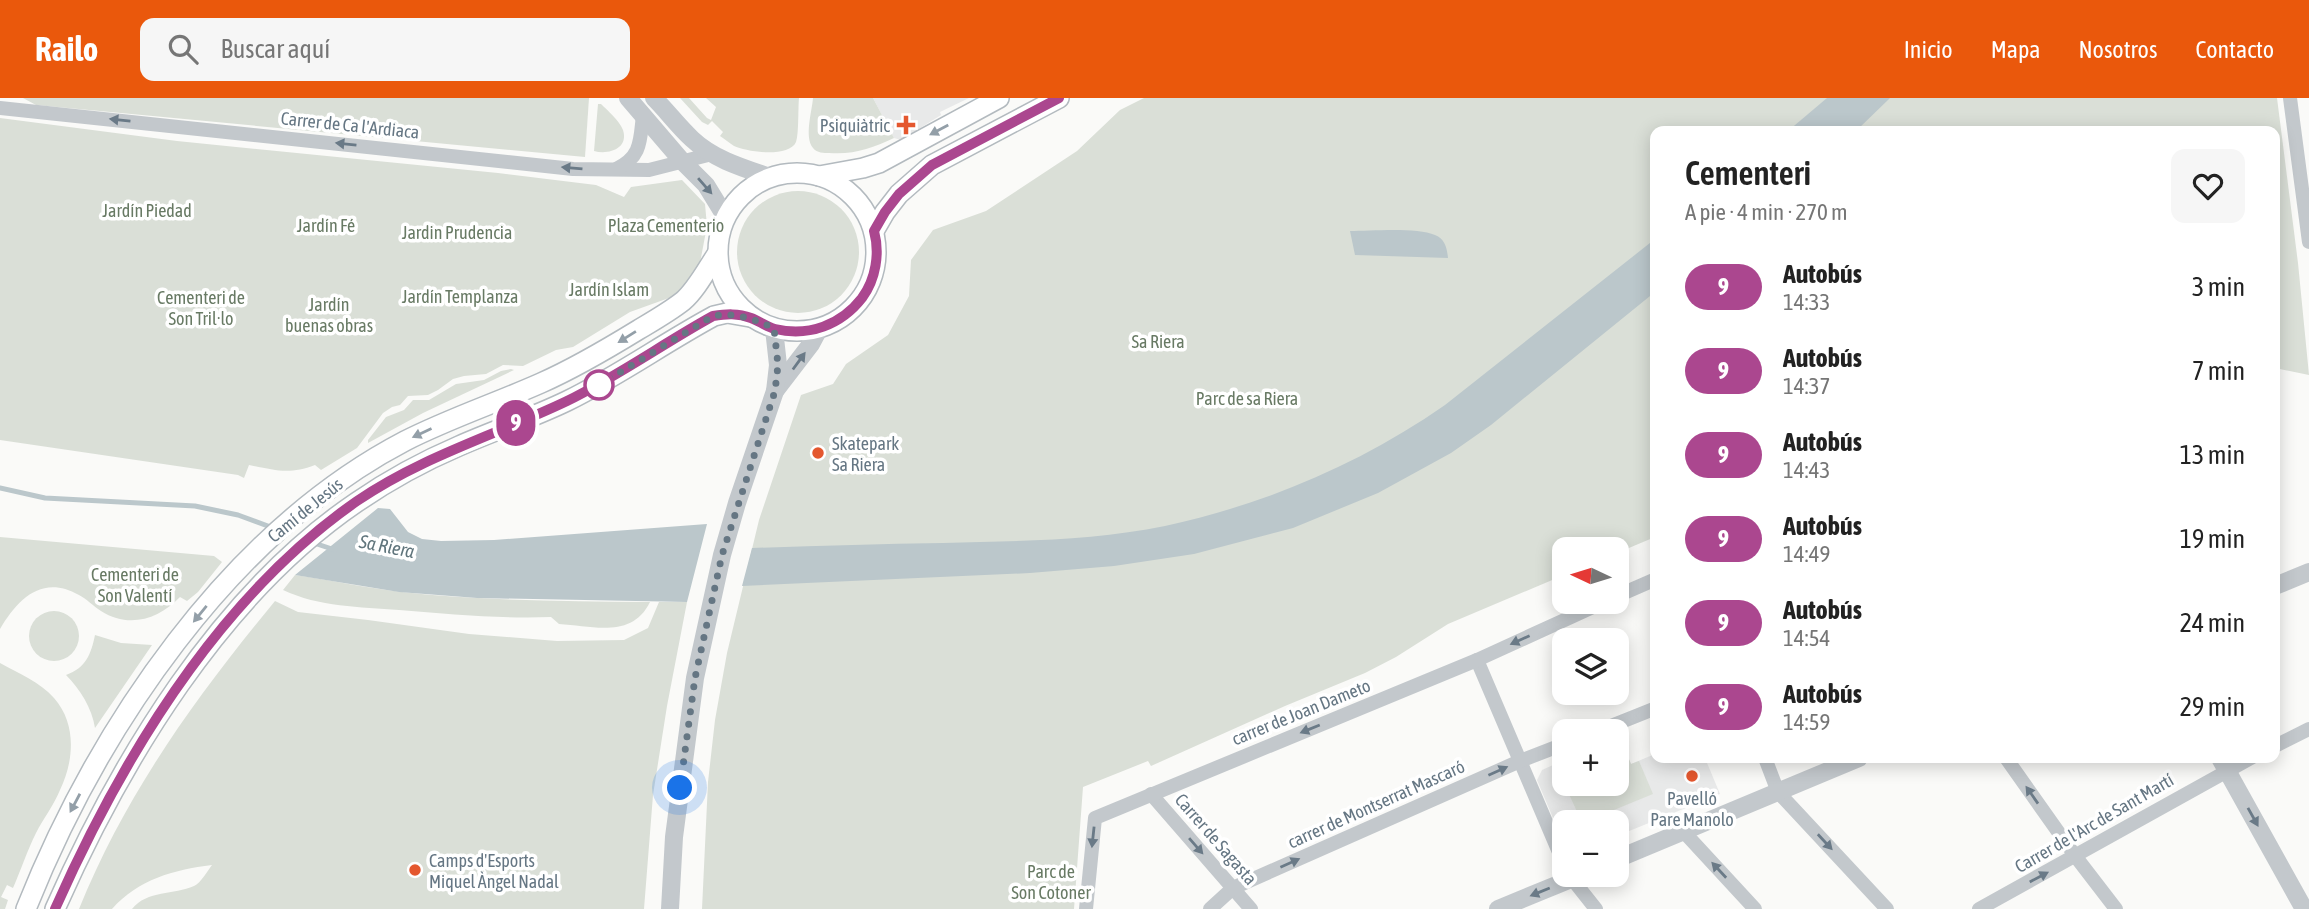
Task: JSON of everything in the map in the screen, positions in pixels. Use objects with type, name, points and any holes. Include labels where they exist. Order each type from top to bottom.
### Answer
[{"type":"main road","points":[[819,176],[848,191],[859,202],[874,231],[877,255],[872,279],[867,290],[850,310],[831,324],[819,329],[796,332],[774,328],[750,317],[735,303],[724,287],[717,254],[719,237],[725,216],[738,198],[771,177],[795,173],[819,176],[879,163],[999,98]]},
{"type":"main road","points":[[874,231],[899,194],[932,165],[1059,98]]},
{"type":"main road","name":"Camí de Jesús","points":[[26,909],[63,826],[120,725],[163,662],[245,562],[309,504],[353,472],[403,442],[544,382],[612,346],[685,300],[717,254]]},
{"type":"main road","name":"Camí de Jesús","points":[[55,909],[94,823],[151,727],[196,663],[267,578],[308,540],[359,500],[433,458],[600,385],[713,316],[727,313],[750,317]]},
{"type":"street","points":[[628,98],[706,185],[725,216]]},
{"type":"street","points":[[654,98],[692,139],[712,154],[771,177]]},
{"type":"street","points":[[2290,98],[2309,242]]},
{"type":"street","name":"Carrer de Ca l'Ardiaca","points":[[0,108],[573,169],[649,170],[712,154]]},
{"type":"street","points":[[612,171],[629,163],[635,155],[640,143],[643,115]]},
{"type":"street","points":[[670,909],[674,837],[695,678],[722,555],[775,391],[778,365],[774,328]]},
{"type":"street","points":[[775,391],[811,344],[819,329]]},
{"type":"street","points":[[2280,584],[2309,572]]},
{"type":"street","points":[[1629,591],[1650,582]]},
{"type":"street","name":"carrer de Joan Dameto","points":[[1086,909],[1095,818],[1477,660],[1578,614]]},
{"type":"street","points":[[1477,660],[1552,830]]},
{"type":"street","points":[[1628,719],[1650,710]]},
{"type":"street","points":[[2280,744],[2309,729]]},
{"type":"street","name":"carrer de Montserrat Mascaró","points":[[1210,909],[1233,888],[1552,749]]},
{"type":"street","points":[[1767,763],[1778,792],[1887,909]]},
{"type":"street","points":[[1629,854],[1847,763]]},
{"type":"street","points":[[2010,763],[2116,909]]},
{"type":"street","points":[[2223,764],[2303,906]]},
{"type":"street","name":"Carrer de l'Arc de Sant Martí","points":[[1979,909],[2076,857],[2223,764]]},
{"type":"street","name":"Carrer de Sagasta","points":[[1151,794],[1251,909]]},
{"type":"street","points":[[1683,831],[1755,909]]},
{"type":"street","points":[[1498,909],[1552,882]]},
{"type":"street","points":[[1581,887],[1596,909]]},
{"type":"shaded area","name":"Psiquiàtric","points":[[873,98],[969,98],[940,112],[941,115],[901,140],[894,138]]},
{"type":"shaded area","points":[[1650,756],[1650,763],[1707,763],[1720,794],[1629,831],[1629,810],[1552,810],[1552,816],[1537,780],[1542,770],[1552,765],[1552,796],[1629,796],[1629,759],[1631,764]]},
{"type":"green space","points":[[23,98],[589,98],[585,157],[36,105]]},
{"type":"green space","points":[[680,98],[689,98],[711,120],[716,107],[706,98],[799,98],[796,142],[792,147],[777,152],[757,152],[734,146],[720,136],[723,132],[712,121],[708,125],[702,122]]},
{"type":"green space","points":[[813,98],[873,98],[894,138],[855,152],[816,151],[809,137]]},
{"type":"green space","name":"Parc de sa Riera","points":[[1144,98],[2277,98],[2309,375],[2280,369],[2280,126],[1650,126],[1650,539],[1629,548],[1629,537],[1552,537],[1552,580],[1448,624],[1365,673],[1151,766],[1148,761],[1083,787],[1074,909],[702,909],[708,782],[715,720],[727,653],[759,520],[801,395],[833,384],[846,364],[888,335],[909,296],[911,260],[933,230],[986,211],[1077,151],[1120,110]]},
{"type":"green space","points":[[598,104],[613,116],[623,130],[623,142],[611,151],[594,151]]},
{"type":"green space","name":"Cementeri de Son Tril·lo","points":[[0,118],[177,141],[596,185],[624,197],[631,187],[682,180],[705,204],[707,226],[700,263],[680,294],[630,312],[573,347],[556,350],[523,366],[503,365],[486,374],[453,379],[428,395],[408,396],[400,405],[383,413],[357,448],[321,470],[315,465],[290,471],[249,465],[244,478],[0,440]]},
{"type":"green space","points":[[798,191],[821,195],[841,209],[855,229],[859,252],[855,275],[841,295],[821,309],[798,313],[775,309],[755,295],[741,275],[737,252],[741,229],[755,209],[775,195]]},
{"type":"green space","points":[[514,370],[423,413],[368,443],[386,417],[404,410],[413,400],[429,400],[456,384],[484,380]]},
{"type":"green space","name":"Cementeri de Son Valentí","points":[[0,537],[214,556],[222,562],[198,592],[187,601],[180,597],[153,616],[122,620],[101,611],[79,595],[54,587],[32,593],[23,600],[0,629]]},
{"type":"green space","points":[[295,575],[433,595],[650,602],[633,621],[622,626],[598,628],[559,624],[551,617],[475,616],[325,603],[283,590]]},
{"type":"green space","points":[[275,601],[298,612],[469,634],[557,641],[624,640],[648,628],[659,602],[687,602],[653,795],[644,909],[132,909],[153,896],[194,886],[212,865],[170,873],[145,883],[112,909],[79,909],[118,825],[165,748],[218,673]]},
{"type":"green space","points":[[54,611],[71,619],[79,636],[71,653],[54,661],[37,653],[29,636],[37,619]]},
{"type":"green space","points":[[95,635],[121,643],[152,645],[95,728],[85,699],[66,675],[86,660]]},
{"type":"green space","points":[[0,663],[36,683],[54,698],[67,719],[71,743],[68,767],[58,796],[36,833],[13,888],[7,885],[1,897],[8,900],[5,909],[0,909]]},
{"type":"green space","points":[[1629,759],[1631,764],[1639,761],[1653,794],[1614,810],[1576,810],[1570,796],[1629,796]]},
{"type":"water","points":[[1827,98],[1890,98],[1861,126],[1794,126]]},
{"type":"water","points":[[1406,230],[1427,233],[1443,241],[1448,258],[1355,255],[1350,231]]},
{"type":"water","points":[[1650,243],[1650,296],[1491,425],[1451,453],[1378,493],[1293,528],[1194,554],[1114,566],[1030,573],[742,586],[752,548],[1027,541],[1110,535],[1203,517],[1276,494],[1346,463],[1380,446],[1445,405]]},
{"type":"water","points":[[378,508],[390,509],[408,532],[422,539],[441,541],[494,540],[707,524],[687,602],[477,598],[399,592],[295,575]]},
{"type":"waterway","name":"Sa Riera","points":[[0,488],[45,498],[195,506],[238,515],[276,529]]},
{"type":"waterway","name":"Sa Riera","points":[[311,542],[335,550]]},
{"type":"bus line","name":"9","points":[[55,909],[94,823],[174,693],[267,578],[333,519],[359,500],[424,462],[600,385],[713,316],[727,313],[750,317],[774,328],[796,332],[819,329],[831,324],[850,310],[867,290],[877,255],[874,231],[899,194],[932,165],[1059,98]]},
{"type":"place","name":"Psiquiàtric","points":[[906,125]]},
{"type":"place","name":"Skatepark Sa Riera","points":[[818,453]]},
{"type":"place","name":"Pavelló Pare Manolo","points":[[1692,776]]},
{"type":"place","name":"Camps d'Esports Miquel Àngel Nadal","points":[[415,870]]},
{"type":"route","points":[[599,385],[713,316],[727,313],[750,317],[774,328],[778,365],[775,391],[722,555],[695,678],[680,788]]},
{"type":"park label","name":"Jardín Piedad","points":[[147,210]]},
{"type":"park label","name":"Jardín Fé","points":[[326,225]]},
{"type":"park label","name":"Plaza Cementerio","points":[[666,225]]},
{"type":"park label","name":"Jardin Prudencia","points":[[457,232]]},
{"type":"park label","name":"Jardín Islam","points":[[609,289]]},
{"type":"park label","name":"Jardín Templanza","points":[[460,296]]},
{"type":"park label","name":"Jardín buenas obras","points":[[329,314]]},
{"type":"park label","name":"Parc de Son Cotoner","points":[[1051,881]]}]
